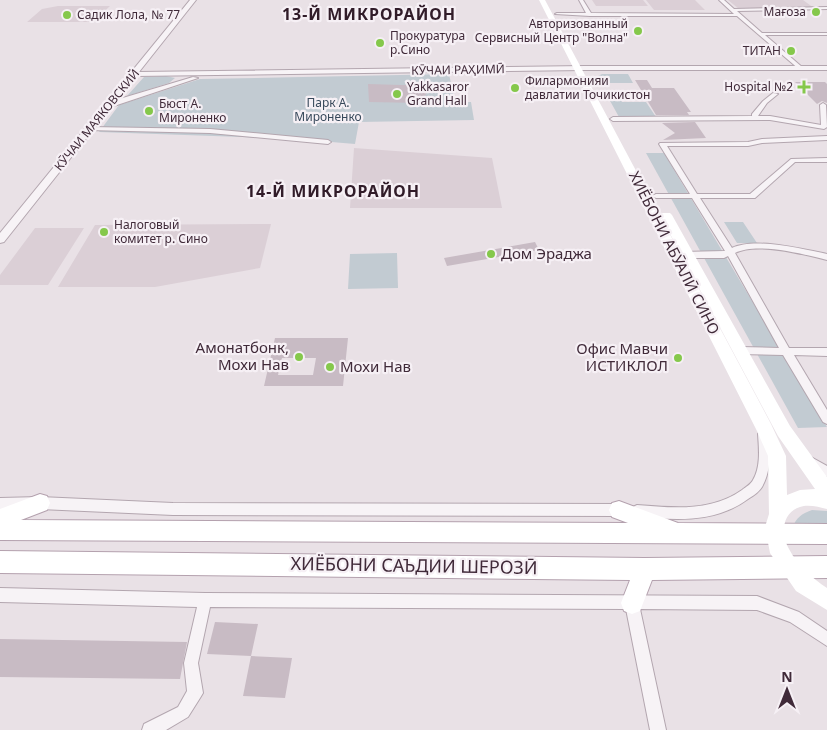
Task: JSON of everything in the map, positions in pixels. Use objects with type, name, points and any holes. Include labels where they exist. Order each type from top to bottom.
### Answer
[{"type":"main road","name":"ХИЁБОНИ АБӮАЛӢ СИНО","points":[[542,0],[581,68],[681,255],[765,428],[777,456],[779,471],[778,514],[774,527],[780,553],[803,584],[823,600]]},
{"type":"main road","name":"ХИЁБОНИ АБӮАЛӢ СИНО","points":[[549,0],[581,68],[614,119],[656,196],[681,255],[740,352],[784,431],[827,492]]},
{"type":"main road","points":[[778,514],[786,504],[799,498],[815,497],[827,500]]},
{"type":"main road","points":[[0,519],[40,503]]},
{"type":"main road","points":[[618,510],[680,534]]},
{"type":"main road","name":"ХИЁБОНИ САЪДИИ ШЕРОЗӢ","points":[[0,530],[827,534]]},
{"type":"main road","name":"ХИЁБОНИ САЪДИИ ШЕРОЗӢ","points":[[0,562],[645,569],[827,567]]},
{"type":"main road","points":[[632,603],[645,569]]},
{"type":"street","name":"КӮЧАИ МАЯКОВСКИЙ","points":[[0,240],[193,0]]},
{"type":"street","points":[[582,0],[590,15]]},
{"type":"street","points":[[721,0],[800,68]]},
{"type":"street","points":[[808,0],[827,13]]},
{"type":"street","points":[[733,10],[827,8]]},
{"type":"street","points":[[557,14],[738,15]]},
{"type":"street","points":[[760,34],[827,34]]},
{"type":"street","name":"КӮЧАИ РАҲИМӢ","points":[[134,74],[480,68],[827,68]]},
{"type":"street","points":[[170,86],[176,78],[175,74]]},
{"type":"street","name":"КӮЧАИ РАҲИМӢ","points":[[109,105],[208,74]]},
{"type":"street","points":[[756,118],[754,115],[775,94]]},
{"type":"street","points":[[614,119],[770,118],[824,127],[823,105]]},
{"type":"street","points":[[90,129],[210,130],[328,142]]},
{"type":"street","points":[[827,138],[762,141],[748,144],[662,144],[730,252],[786,352],[827,418]]},
{"type":"street","points":[[656,196],[752,196],[792,160],[827,160]]},
{"type":"street","points":[[16,220],[29,221]]},
{"type":"street","points":[[681,255],[724,255],[740,248],[784,247],[827,257]]},
{"type":"street","points":[[740,352],[827,352]]},
{"type":"street","points":[[0,504],[40,503],[173,509],[618,510],[679,514],[708,511],[737,502],[758,484],[763,467],[765,428]]},
{"type":"street","points":[[804,458],[827,472]]},
{"type":"street","points":[[0,596],[205,600],[757,603],[794,617],[827,639]]},
{"type":"street","points":[[150,730],[183,712],[195,693],[191,663],[205,600]]},
{"type":"street","points":[[632,603],[658,730]]},
{"type":"shaded area","points":[[592,0],[643,0],[648,6],[596,6]]},
{"type":"shaded area","points":[[646,0],[695,0],[705,10],[654,10]]},
{"type":"shaded area","points":[[728,0],[803,0],[814,8],[739,9]]},
{"type":"shaded area","name":"Садик Лола, № 77","points":[[58,6],[110,6],[93,22],[27,22],[42,9]]},
{"type":"shaded area","points":[[354,148],[492,158],[502,208],[350,208]]},
{"type":"shaded area","points":[[271,224],[260,268],[155,287],[58,287],[95,225]]},
{"type":"shaded area","points":[[35,228],[84,228],[48,285],[0,285],[0,275]]},
{"type":"green space","name":"Парк А. Мироненко","points":[[449,74],[455,102],[471,102],[474,120],[359,122],[355,144],[296,139],[99,132],[119,105],[200,79]]},
{"type":"green space","points":[[602,74],[628,74],[633,83],[601,83],[598,76]]},
{"type":"green space","points":[[166,76],[175,78],[169,83],[127,96],[144,77]]},
{"type":"green space","points":[[609,99],[620,99],[622,102],[646,102],[656,117],[619,117]]},
{"type":"green space","points":[[646,153],[664,153],[827,427],[798,428]]},
{"type":"green space","points":[[724,222],[743,222],[757,243],[737,243]]},
{"type":"green space","points":[[397,253],[398,288],[348,289],[350,254]]},
{"type":"green space","points":[[812,510],[827,511],[827,528],[792,528],[800,516]]},
{"type":"building","points":[[635,80],[647,80],[652,88],[674,88],[691,112],[687,112],[689,115],[656,115]]},
{"type":"building","points":[[795,82],[825,82],[827,84],[827,103],[822,101],[817,104]]},
{"type":"building","name":"Yakkasaror Grand Hall","points":[[368,84],[432,85],[420,103],[369,102]]},
{"type":"building","points":[[695,122],[706,138],[663,140],[675,133],[662,123]]},
{"type":"building","name":"Дом Эраджа","points":[[535,242],[539,250],[447,266],[444,258]]},
{"type":"building","name":"Мохи Нав","points":[[275,338],[348,338],[343,386],[264,386]],"holes":[[[282,358],[316,358],[313,375],[278,375]]]},
{"type":"building","points":[[215,622],[258,624],[251,656],[207,654]]},
{"type":"building","points":[[0,639],[187,642],[180,679],[0,677]]},
{"type":"building","points":[[251,656],[292,658],[285,698],[243,696]]},
{"type":"place","name":"Мағоза","points":[[816,12]]},
{"type":"place","name":"Садик Лола, № 77","points":[[67,15]]},
{"type":"place","name":"Авторизованный Сервисный Центр \"Волна\"","points":[[638,31]]},
{"type":"place","name":"Прокуратура р.Сино","points":[[380,43]]},
{"type":"place","name":"ТИТАН","points":[[791,51]]},
{"type":"place","name":"Hospital №2","points":[[804,87]]},
{"type":"place","name":"Филармонияи давлатии Точикистон","points":[[515,88]]},
{"type":"place","name":"Yakkasaror Grand Hall","points":[[397,94]]},
{"type":"place","name":"Бюст А. Мироненко","points":[[149,111]]},
{"type":"place","name":"Налоговый комитет р. Сино","points":[[104,232]]},
{"type":"place","name":"Дом Эраджа","points":[[491,254]]},
{"type":"place","name":"Амонатбонк, Мохи Нав","points":[[299,357]]},
{"type":"place","name":"Офис Мавчи ИСТИКЛОЛ","points":[[678,358]]},
{"type":"place","name":"Мохи Нав","points":[[330,367]]},
{"type":"district","name":"13-Й МИКРОРАЙОН","points":[[369,14]]},
{"type":"district","name":"14-Й МИКРОРАЙОН","points":[[333,191]]}]
